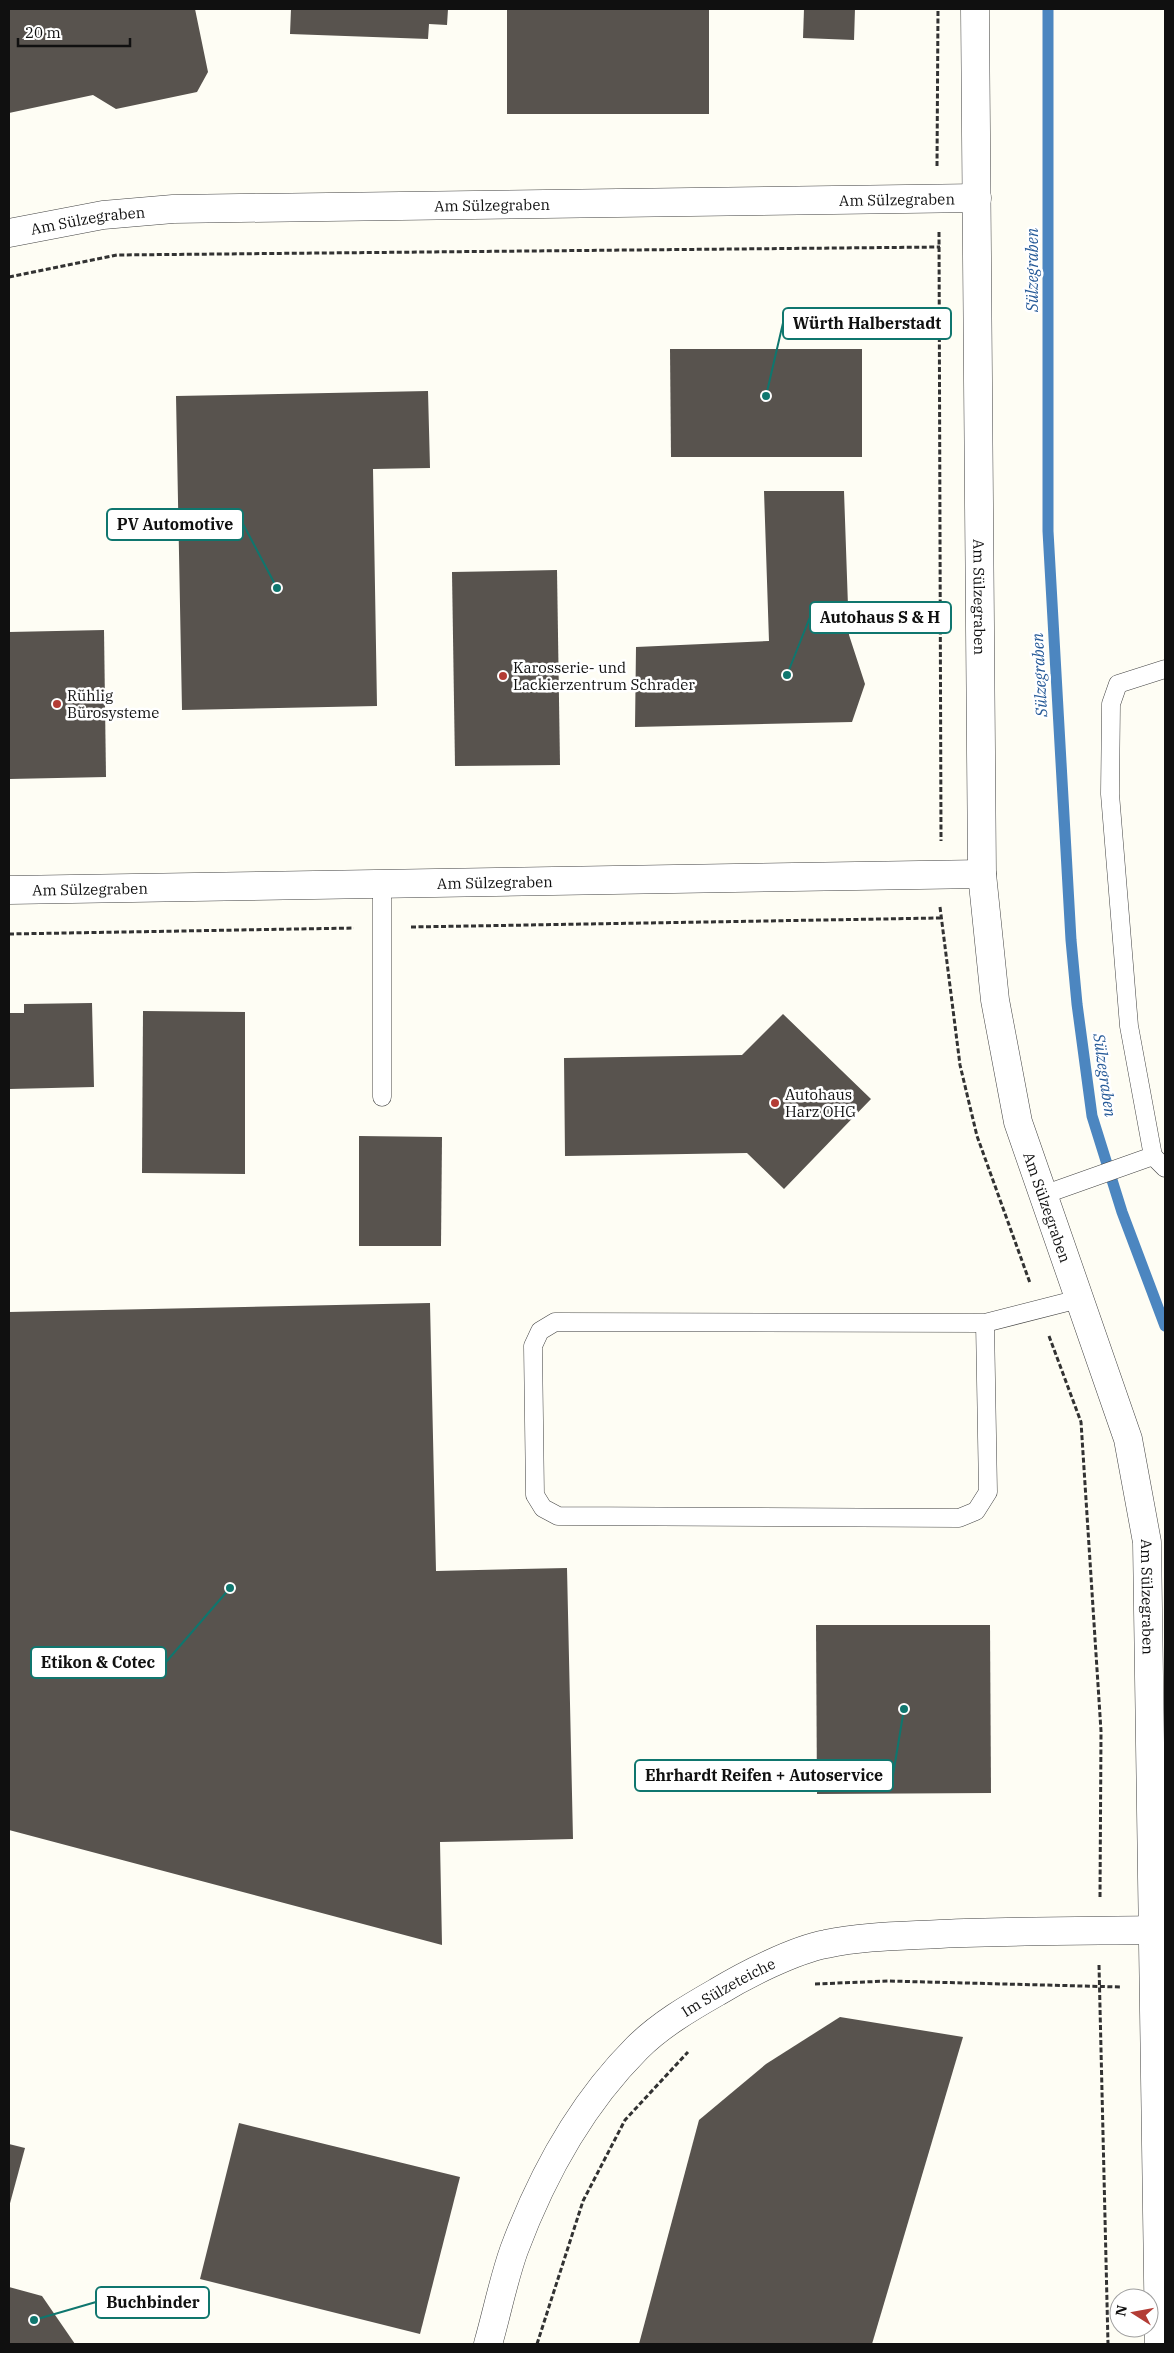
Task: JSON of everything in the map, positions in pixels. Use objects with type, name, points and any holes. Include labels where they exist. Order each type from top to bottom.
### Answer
[{"type":"street","name":"Am Sülzegraben","points":[[975,9],[982,874],[995,1000],[1018,1122],[1128,1439],[1147,1542],[1159,1929],[1154,1985],[1158,2344]]},
{"type":"street","name":"Am Sülzegraben","points":[[9,233],[103,215],[173,209],[976,198]]},
{"type":"street","name":"Am Sülzegraben","points":[[9,890],[982,874]]},
{"type":"street","name":"Im Sülzeteiche","points":[[488,2344],[513,2252],[536,2194],[560,2147],[601,2089],[638,2046],[683,2011],[730,1983],[776,1962],[824,1944],[875,1937],[964,1933],[1159,1929]]},
{"type":"lane","points":[[1043,1195],[1134,1163],[1159,1162],[1129,1026],[1110,794],[1111,704],[1118,684],[1165,669]]},
{"type":"lane","points":[[382,884],[382,1097]]},
{"type":"lane","points":[[985,1323],[988,1492],[976,1511],[960,1518],[558,1516],[543,1508],[535,1496],[534,1346],[540,1331],[555,1322],[985,1323],[1079,1299]]},
{"type":"path","points":[[9,277],[116,255],[940,247]]},
{"type":"path","points":[[9,934],[940,918]]},
{"type":"path","points":[[807,1984],[888,1981],[1100,1987],[1154,1985]]},
{"type":"path","points":[[537,2344],[583,2201],[624,2120],[694,2045]]},
{"type":"building","points":[[9,9],[195,9],[208,72],[197,92],[116,109],[93,95],[9,113]]},
{"type":"building","points":[[291,9],[448,9],[447,25],[429,24],[428,39],[290,34]]},
{"type":"building","points":[[507,9],[709,9],[709,114],[507,114]]},
{"type":"building","points":[[804,9],[855,9],[854,40],[803,38]]},
{"type":"building","points":[[670,349],[862,349],[862,457],[671,457]]},
{"type":"building","points":[[428,391],[430,468],[373,469],[377,706],[182,710],[176,396]]},
{"type":"building","points":[[764,491],[844,491],[849,635],[865,684],[852,722],[635,727],[636,647],[769,641]]},
{"type":"building","points":[[557,570],[560,765],[455,766],[452,572]]},
{"type":"building","name":"Rühlig Bürosysteme","points":[[104,630],[106,777],[9,779],[9,632]]},
{"type":"building","points":[[92,1003],[94,1087],[9,1089],[9,1013],[24,1013],[24,1004]]},
{"type":"building","points":[[143,1011],[245,1012],[245,1174],[142,1173]]},
{"type":"building","points":[[783,1014],[871,1099],[784,1189],[747,1153],[565,1156],[564,1058],[742,1055]]},
{"type":"building","points":[[359,1136],[442,1137],[441,1246],[359,1246]]},
{"type":"building","points":[[430,1303],[436,1571],[567,1568],[573,1839],[440,1842],[442,1945],[9,1830],[9,1312]]},
{"type":"building","points":[[816,1625],[990,1625],[991,1793],[817,1794]]},
{"type":"building","points":[[840,2017],[963,2037],[872,2344],[639,2344],[699,2120],[766,2064]]},
{"type":"building","points":[[239,2123],[460,2177],[420,2334],[200,2279]]},
{"type":"building","points":[[9,2144],[25,2148],[9,2207]]},
{"type":"building","points":[[9,2287],[42,2296],[75,2344],[9,2344]]},
{"type":"waterway","name":"Sülzegraben","points":[[1048,9],[1048,531],[1071,940],[1077,1004],[1092,1116],[1122,1212],[1165,1326]]},
{"type":"place","name":"Würth Halberstadt","points":[[766,396]]},
{"type":"place","name":"PV Automotive","points":[[277,588]]},
{"type":"place","name":"Autohaus S & H","points":[[787,675]]},
{"type":"place","name":"Karosserie- und Lackierzentrum Schrader","points":[[503,676]]},
{"type":"place","name":"Rühlig Bürosysteme","points":[[57,704]]},
{"type":"place","name":"Autohaus Harz OHG","points":[[775,1103]]},
{"type":"place","name":"Etikon & Cotec","points":[[230,1588]]},
{"type":"place","name":"Ehrhardt Reifen + Autoservice","points":[[904,1709]]},
{"type":"place","name":"Buchbinder","points":[[34,2320]]}]
